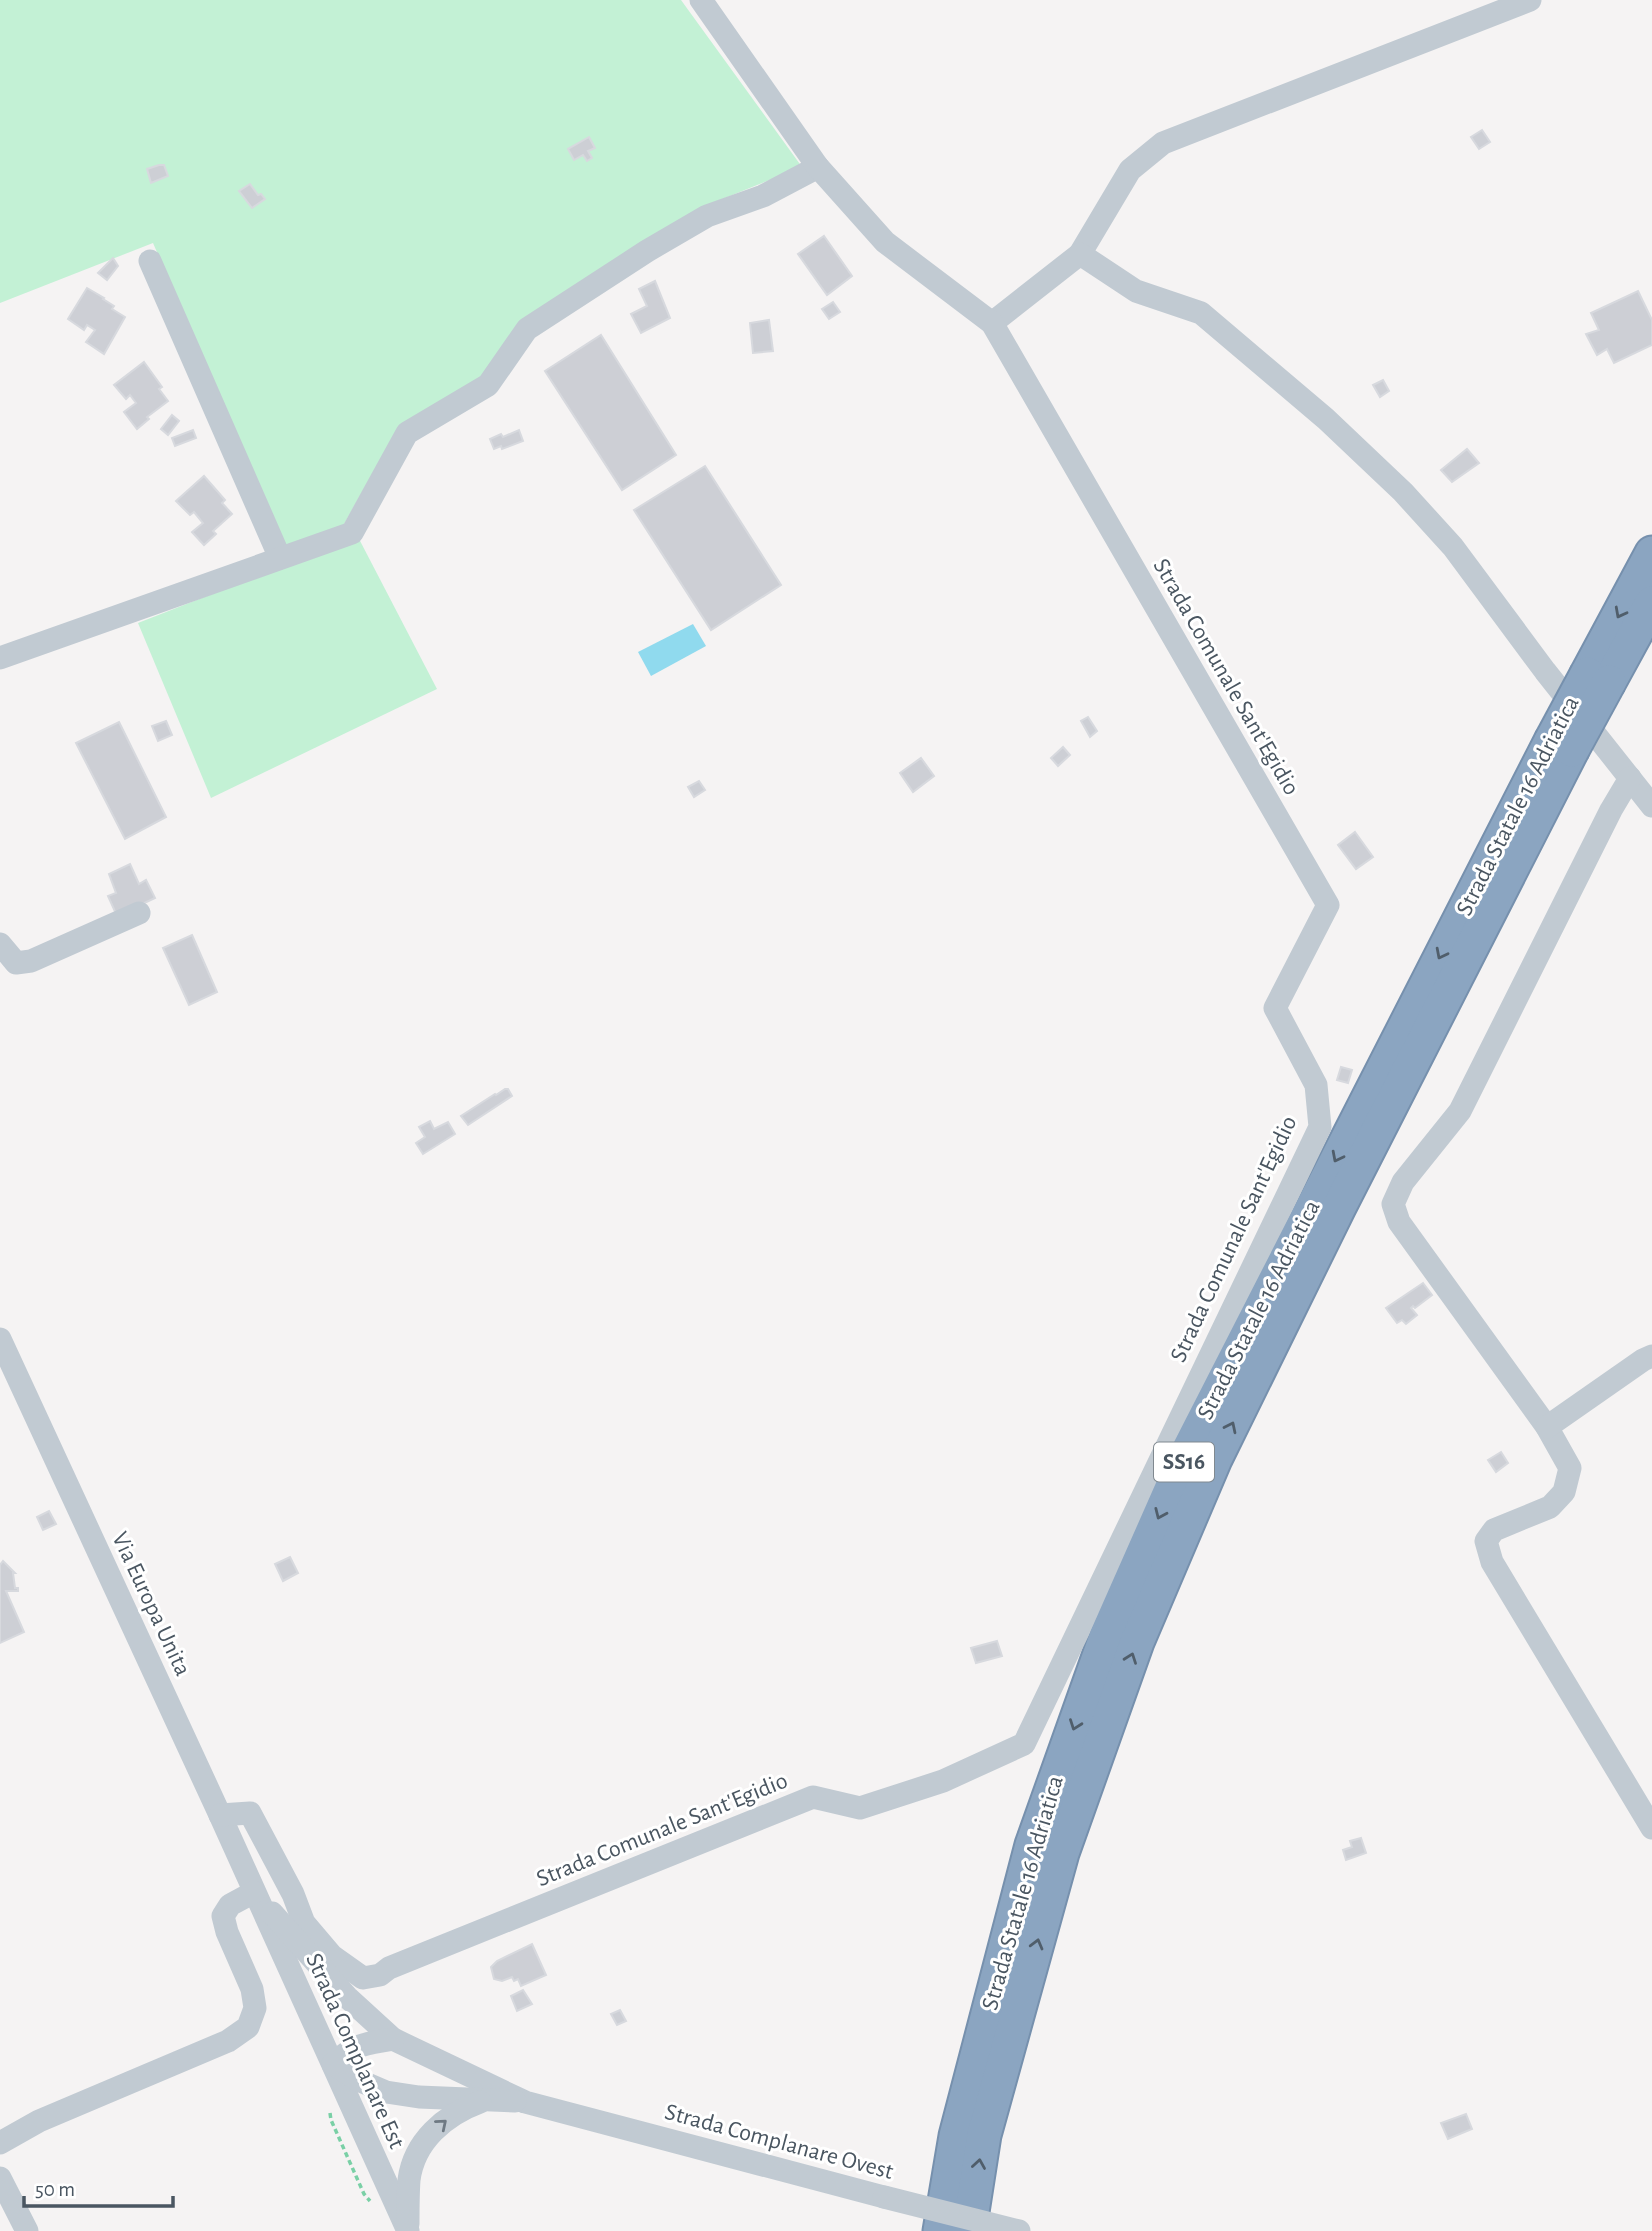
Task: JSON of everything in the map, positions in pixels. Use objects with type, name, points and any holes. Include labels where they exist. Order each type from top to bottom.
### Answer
[{"type":"highway","name":"Strada Statale 16 Adriatica","points":[[940,2231],[956,2136],[1032,1844],[1106,1637],[1189,1449],[1598,678],[1652,553]]},
{"type":"highway","name":"Strada Statale 16 Adriatica","points":[[1598,678],[1652,603]]},
{"type":"highway","name":"Strada Statale 16 Adriatica","points":[[969,2231],[984,2135],[1062,1853],[1137,1642],[1221,1447],[1562,746]]},
{"type":"street","name":"Strada Comunale Sant'Egidio","points":[[220,1815],[250,1813],[293,1895],[304,1923],[332,1956],[363,1978],[380,1975],[389,1968],[813,1797],[860,1808],[943,1781],[1024,1744],[1320,1127],[1316,1085],[1275,1008],[1328,905],[992,323],[885,242],[818,167],[701,0]]},
{"type":"street","points":[[992,323],[1080,254],[1130,170],[1163,144],[1530,0]]},
{"type":"street","points":[[0,658],[352,533],[407,433],[488,385],[527,330],[647,251],[707,216],[764,196],[818,167]]},
{"type":"street","points":[[1080,254],[1136,291],[1201,313],[1326,419],[1403,492],[1453,547],[1545,671],[1652,806]]},
{"type":"street","points":[[150,261],[280,558]]},
{"type":"street","points":[[1630,778],[1611,810],[1460,1111],[1403,1182],[1393,1203],[1399,1223],[1547,1427],[1570,1468],[1564,1492],[1549,1507],[1494,1530],[1486,1541],[1492,1562],[1652,1828]]},
{"type":"street","points":[[0,944],[16,962],[31,961],[139,913]]},
{"type":"street","name":"Via Europa Unita","points":[[0,1339],[8,1375],[220,1815],[254,1892]]},
{"type":"street","points":[[1547,1427],[1652,1356]]},
{"type":"street","points":[[0,2143],[39,2122],[228,2041],[248,2027],[255,2008],[252,1989],[227,1932],[223,1916],[230,1905],[254,1892]]},
{"type":"street","name":"Strada Complanare Ovest","points":[[254,1892],[347,1997],[393,2039],[525,2102],[1019,2231]]},
{"type":"street","name":"Strada Complanare Est","points":[[254,1892],[408,2231]]},
{"type":"street","points":[[333,2064],[347,2051],[365,2042],[393,2039]]},
{"type":"street","name":"Strada Complanare Ovest","points":[[333,2064],[358,2080],[386,2092],[525,2102]]},
{"type":"street","name":"Strada Complanare Ovest","points":[[408,2231],[409,2179],[416,2154],[427,2137],[441,2124],[461,2110],[486,2100]]},
{"type":"street","points":[[0,2178],[27,2231]]},
{"type":"green space","points":[[0,0],[681,0],[802,167],[705,206],[481,378],[398,428],[343,526],[285,547],[153,243],[0,303]]},
{"type":"green space","points":[[358,537],[437,689],[211,798],[138,623]]},
{"type":"water","points":[[693,624],[706,646],[651,676],[638,652]]},
{"type":"building","points":[[1482,130],[1490,142],[1479,149],[1471,137]]},
{"type":"building","points":[[589,137],[595,148],[588,151],[592,158],[587,161],[583,155],[574,160],[568,149]]},
{"type":"building","points":[[164,165],[168,176],[151,183],[147,169]]},
{"type":"building","points":[[250,184],[258,195],[261,194],[265,199],[252,208],[239,191]]},
{"type":"building","points":[[824,236],[852,276],[827,295],[798,254]]},
{"type":"building","points":[[113,258],[118,266],[107,280],[98,273]]},
{"type":"building","points":[[655,281],[670,318],[641,333],[631,314],[647,306],[639,289]]},
{"type":"building","points":[[87,288],[104,298],[114,306],[112,309],[125,317],[104,354],[86,342],[95,330],[87,325],[84,330],[68,319]]},
{"type":"building","points":[[1638,291],[1652,320],[1652,345],[1614,363],[1607,349],[1597,355],[1586,334],[1599,330],[1591,313]]},
{"type":"building","points":[[833,302],[840,312],[829,319],[822,309]]},
{"type":"building","points":[[769,320],[773,351],[753,353],[750,323]]},
{"type":"building","points":[[601,335],[676,455],[622,490],[545,371]]},
{"type":"building","points":[[144,362],[162,387],[159,389],[168,401],[147,417],[149,419],[137,429],[124,412],[136,403],[130,395],[126,399],[114,385]]},
{"type":"building","points":[[1383,380],[1389,391],[1380,397],[1373,385]]},
{"type":"building","points":[[172,415],[179,421],[168,435],[161,429]]},
{"type":"building","points":[[193,430],[196,438],[175,446],[172,438]]},
{"type":"building","points":[[519,430],[523,441],[502,449],[501,446],[494,449],[490,439]]},
{"type":"building","points":[[1467,449],[1479,463],[1452,482],[1441,470]]},
{"type":"building","points":[[705,466],[781,585],[711,630],[634,510]]},
{"type":"building","points":[[204,476],[225,500],[222,503],[232,514],[213,531],[216,534],[204,545],[192,532],[203,523],[194,512],[190,515],[176,501]]},
{"type":"building","points":[[1088,717],[1097,731],[1090,737],[1081,721]]},
{"type":"building","points":[[166,721],[172,735],[158,741],[152,726]]},
{"type":"building","points":[[119,722],[166,817],[125,839],[76,743]]},
{"type":"building","points":[[1063,747],[1070,755],[1058,766],[1051,758]]},
{"type":"building","points":[[921,758],[934,776],[913,792],[900,773]]},
{"type":"building","points":[[699,781],[705,790],[694,797],[688,787]]},
{"type":"building","points":[[1355,832],[1373,857],[1356,869],[1338,845]]},
{"type":"building","points":[[130,864],[139,884],[146,880],[155,898],[117,916],[108,896],[116,893],[109,874]]},
{"type":"building","points":[[192,935],[217,992],[189,1005],[163,948]]},
{"type":"building","points":[[1341,1067],[1352,1070],[1348,1083],[1337,1080]]},
{"type":"building","points":[[508,1089],[512,1096],[468,1125],[461,1116],[495,1094]]},
{"type":"building","points":[[430,1121],[434,1129],[448,1122],[455,1134],[423,1154],[416,1143],[425,1137],[419,1127]]},
{"type":"building","points":[[1423,1283],[1432,1295],[1415,1308],[1411,1308],[1417,1315],[1406,1324],[1402,1320],[1397,1323],[1386,1308]]},
{"type":"building","points":[[1501,1452],[1508,1463],[1496,1472],[1488,1460]]},
{"type":"building","points":[[49,1511],[56,1524],[43,1530],[37,1517]]},
{"type":"building","points":[[290,1557],[298,1573],[283,1581],[275,1564]]},
{"type":"building","points":[[3,1561],[15,1573],[15,1588],[18,1588],[18,1591],[6,1591],[24,1632],[0,1643],[0,1565]]},
{"type":"building","points":[[997,1641],[1002,1656],[976,1663],[971,1648]]},
{"type":"building","points":[[1361,1838],[1366,1853],[1346,1860],[1343,1850],[1352,1847],[1350,1841]]},
{"type":"building","points":[[532,1944],[546,1975],[521,1986],[518,1979],[514,1981],[512,1977],[502,1981],[494,1979],[491,1967],[497,1961]]},
{"type":"building","points":[[523,1990],[532,2004],[517,2011],[511,1996]]},
{"type":"building","points":[[620,2010],[626,2021],[617,2025],[611,2014]]},
{"type":"building","points":[[1466,2114],[1472,2129],[1448,2139],[1441,2123]]}]
